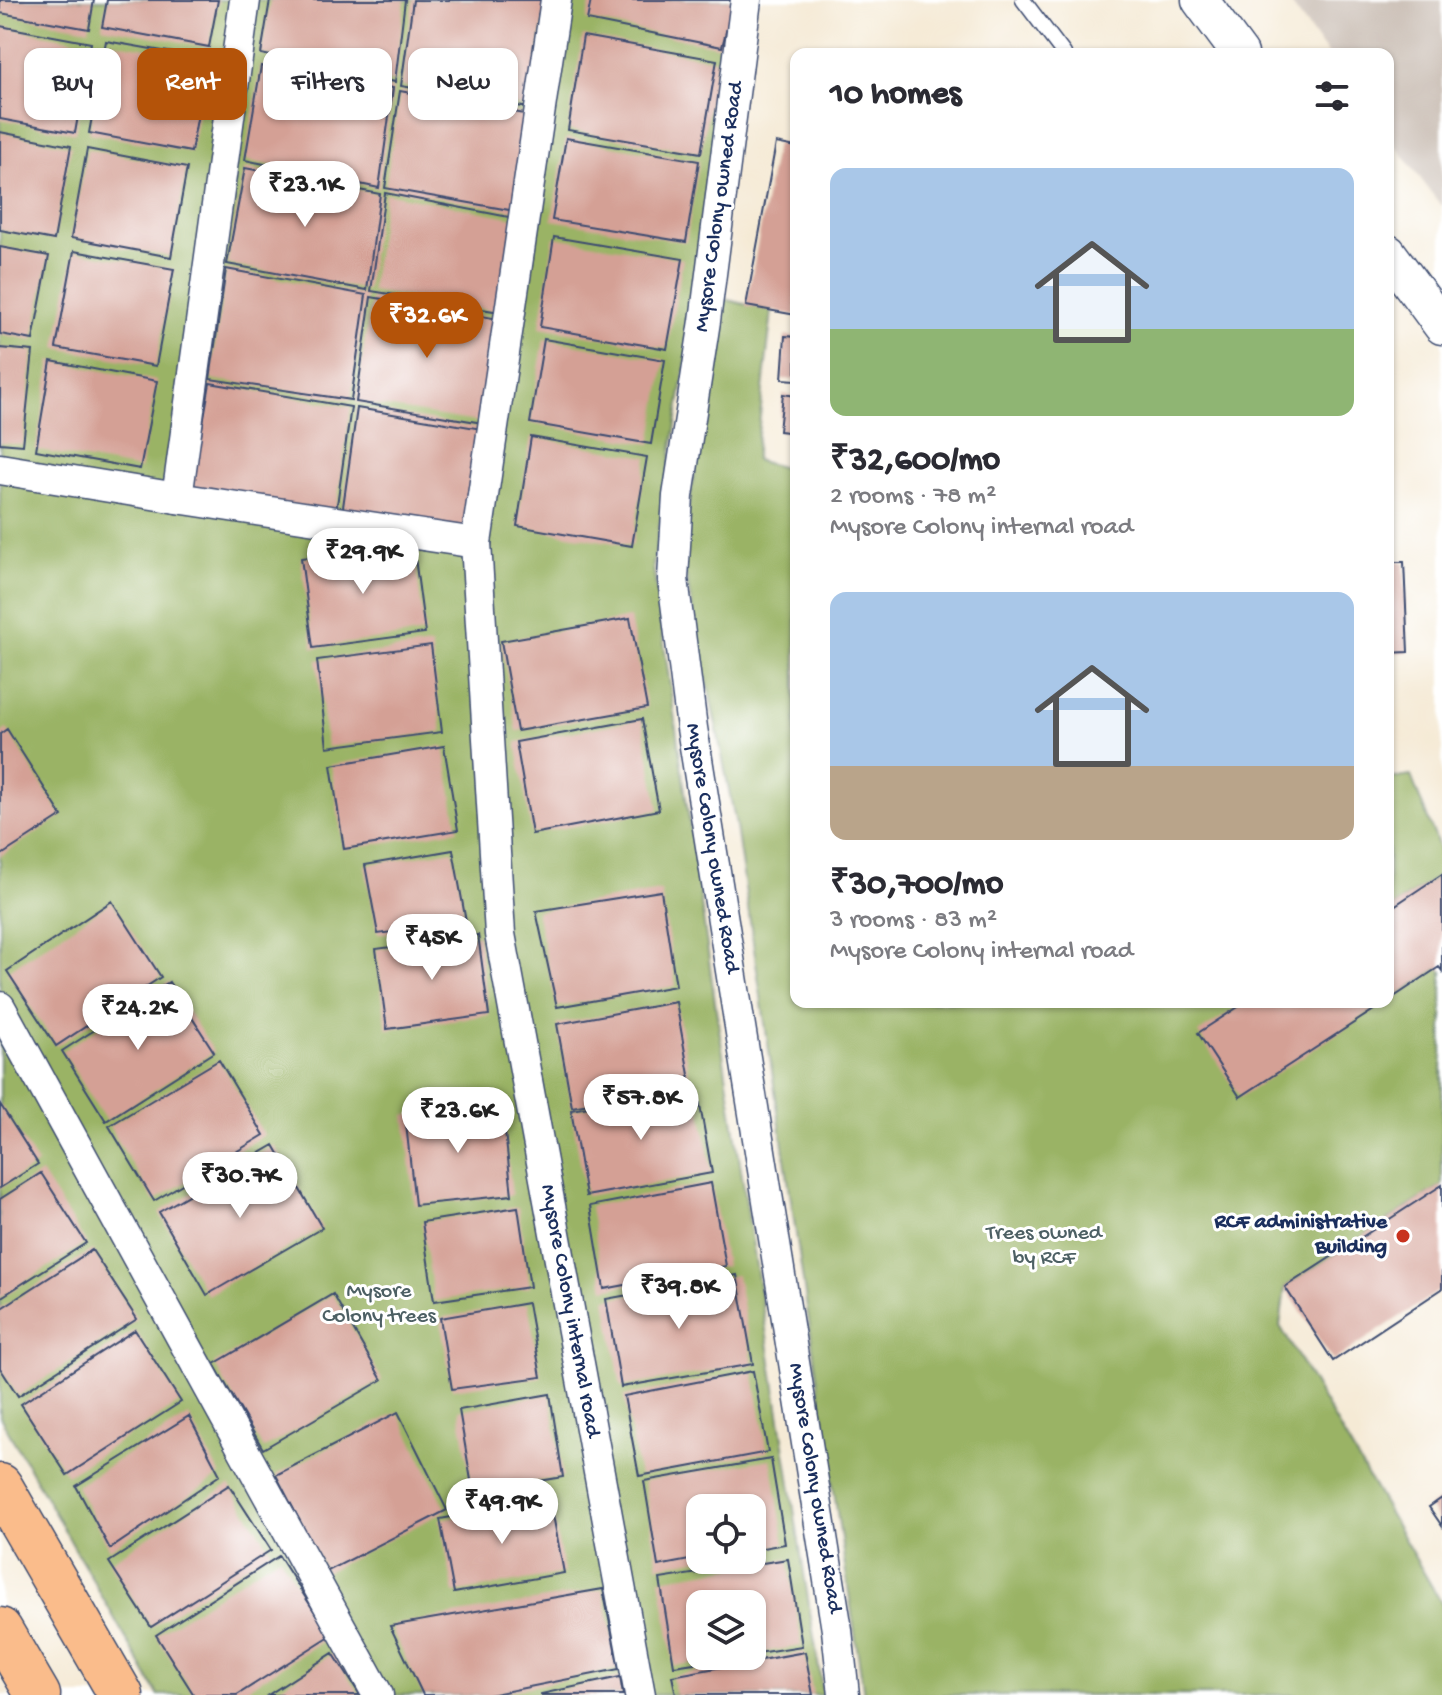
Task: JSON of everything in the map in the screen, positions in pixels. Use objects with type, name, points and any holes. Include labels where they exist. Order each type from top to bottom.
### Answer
[{"type":"highway","points":[[0,1486],[121,1695]]},
{"type":"highway","points":[[0,1630],[38,1695]]},
{"type":"street","points":[[177,498],[245,0]]},
{"type":"street","name":"Mysore Colony internal road","points":[[556,0],[476,543],[500,934],[640,1695]]},
{"type":"street","name":"Mysore Colony owned Road","points":[[746,0],[714,260],[678,496],[673,579],[692,728],[837,1630],[844,1695]]},
{"type":"street","points":[[1200,0],[1236,48]]},
{"type":"street","points":[[1394,261],[1442,326]]},
{"type":"street","points":[[0,469],[476,543]]},
{"type":"street","points":[[0,1007],[378,1695]]},
{"type":"lane","points":[[1023,0],[1059,48]]},
{"type":"shaded area","points":[[1288,0],[1442,0],[1442,207],[1394,143],[1394,48],[1324,48]]},
{"type":"green space","name":"Mysore Colony trees","points":[[0,0],[734,0],[693,319],[653,566],[716,1009],[823,1695],[158,1695],[0,1417]]},
{"type":"green space","name":"Trees owned by RCF","points":[[724,299],[772,311],[755,460],[790,469],[790,1008],[1394,1008],[1394,998],[1439,967],[1442,971],[1442,1185],[1285,1287],[1280,1326],[1442,1604],[1442,1695],[864,1695],[735,820],[681,552]]},
{"type":"green space","points":[[1411,776],[1442,855],[1442,874],[1394,906],[1394,778]]},
{"type":"building","points":[[0,0],[94,0],[89,29],[0,13]]},
{"type":"building","points":[[107,0],[218,0],[209,47],[102,27]]},
{"type":"building","points":[[270,0],[405,0],[395,82],[392,81],[392,48],[263,48],[261,54]]},
{"type":"building","points":[[413,0],[547,0],[529,108],[518,106],[518,48],[408,48],[408,87],[401,86]]},
{"type":"building","points":[[591,0],[734,0],[722,47],[587,20]]},
{"type":"building","points":[[0,26],[91,43],[90,48],[24,48],[24,120],[77,120],[75,133],[0,119]]},
{"type":"building","points":[[583,36],[717,60],[701,153],[568,130]]},
{"type":"building","points":[[106,41],[146,48],[137,48],[137,120],[197,120],[191,152],[89,133],[91,120],[121,120],[121,48],[105,48]]},
{"type":"building","points":[[261,66],[263,120],[389,120],[379,188],[245,160]]},
{"type":"building","points":[[400,91],[408,92],[408,120],[518,120],[518,113],[530,115],[515,211],[385,188]]},
{"type":"building","points":[[0,132],[71,146],[54,240],[0,230]]},
{"type":"building","points":[[566,138],[699,161],[686,242],[552,220]]},
{"type":"building","points":[[776,143],[790,146],[790,314],[746,306]]},
{"type":"building","points":[[87,149],[187,168],[171,257],[71,238]]},
{"type":"building","points":[[245,168],[380,194],[367,290],[227,264]]},
{"type":"building","points":[[385,193],[514,218],[500,312],[371,291]]},
{"type":"building","points":[[554,237],[683,259],[667,349],[540,327]]},
{"type":"building","points":[[0,247],[49,256],[33,340],[0,334]]},
{"type":"building","points":[[74,251],[174,269],[156,366],[56,348]]},
{"type":"building","points":[[226,269],[366,295],[351,400],[210,379]]},
{"type":"building","points":[[371,297],[499,319],[483,423],[356,402]]},
{"type":"building","points":[[785,336],[790,336],[790,380],[782,379]]},
{"type":"building","points":[[544,339],[665,360],[651,444],[530,423]]},
{"type":"building","points":[[0,348],[33,351],[23,445],[0,443]]},
{"type":"building","points":[[51,361],[157,381],[140,469],[36,450]]},
{"type":"building","points":[[210,383],[351,407],[336,512],[191,491]]},
{"type":"building","points":[[783,394],[790,395],[790,432],[779,431]]},
{"type":"building","points":[[357,408],[482,429],[468,530],[342,514]]},
{"type":"building","points":[[531,437],[647,457],[632,546],[517,526]]},
{"type":"building","points":[[413,543],[425,633],[313,648],[301,558]]},
{"type":"building","points":[[1394,562],[1404,562],[1408,652],[1394,653]]},
{"type":"building","points":[[630,618],[647,708],[517,731],[501,641]]},
{"type":"building","points":[[431,645],[442,732],[327,747],[317,660]]},
{"type":"building","points":[[642,719],[659,810],[532,834],[516,742]]},
{"type":"building","points":[[7,729],[62,816],[0,856],[0,734]]},
{"type":"building","points":[[444,746],[458,830],[344,849],[331,765]]},
{"type":"building","points":[[453,850],[466,922],[378,934],[365,865]]},
{"type":"building","points":[[1442,874],[1442,971],[1439,967],[1394,997],[1394,906]]},
{"type":"building","points":[[661,891],[676,986],[557,1007],[536,911]]},
{"type":"building","points":[[112,901],[161,977],[56,1046],[7,971]]},
{"type":"building","points":[[478,935],[489,1015],[387,1029],[376,949]]},
{"type":"building","points":[[169,982],[214,1052],[106,1121],[62,1051]]},
{"type":"building","points":[[676,1002],[691,1086],[572,1107],[557,1024]]},
{"type":"building","points":[[1237,1008],[1377,1008],[1240,1097],[1198,1033]]},
{"type":"building","points":[[219,1060],[264,1135],[154,1201],[109,1126]]},
{"type":"building","points":[[697,1088],[712,1173],[586,1196],[571,1110]]},
{"type":"building","points":[[0,1104],[38,1164],[0,1188]]},
{"type":"building","points":[[502,1105],[512,1195],[415,1205],[405,1115]]},
{"type":"building","points":[[274,1145],[322,1228],[207,1295],[159,1212]]},
{"type":"building","points":[[41,1173],[86,1243],[0,1298],[0,1199]]},
{"type":"building","points":[[711,1183],[726,1266],[604,1289],[590,1206]]},
{"type":"building","name":"RCF administrative Building","points":[[1442,1185],[1442,1289],[1333,1361],[1285,1287]]},
{"type":"building","points":[[518,1207],[530,1287],[434,1301],[422,1222]]},
{"type":"building","points":[[92,1250],[137,1319],[18,1396],[0,1368],[0,1309]]},
{"type":"building","points":[[737,1275],[753,1364],[621,1387],[606,1299]]},
{"type":"building","points":[[333,1294],[382,1380],[263,1449],[214,1364]]},
{"type":"building","points":[[528,1303],[541,1377],[452,1389],[440,1318]]},
{"type":"building","points":[[135,1330],[181,1402],[67,1475],[21,1404]]},
{"type":"building","points":[[753,1371],[768,1452],[639,1476],[624,1396]]},
{"type":"building","points":[[550,1394],[563,1477],[473,1492],[459,1410]]},
{"type":"building","points":[[398,1412],[447,1510],[326,1572],[276,1475]]},
{"type":"building","points":[[189,1416],[220,1475],[110,1549],[76,1486]]},
{"type":"building","points":[[771,1459],[785,1544],[766,1547],[766,1494],[686,1494],[686,1561],[658,1566],[644,1481]]},
{"type":"building","points":[[229,1485],[271,1550],[151,1627],[109,1562]]},
{"type":"building","points":[[1442,1498],[1442,1526],[1429,1507]]},
{"type":"building","points":[[550,1499],[564,1573],[454,1593],[440,1519]]},
{"type":"building","points":[[279,1556],[330,1636],[237,1695],[194,1695],[156,1635]]},
{"type":"building","points":[[788,1559],[802,1646],[766,1652],[766,1590],[686,1590],[686,1664],[674,1666],[660,1579],[692,1574],[766,1574],[766,1562]]},
{"type":"building","points":[[603,1589],[619,1669],[489,1695],[423,1695],[390,1626]]},
{"type":"building","points":[[805,1652],[813,1695],[676,1695],[672,1676],[705,1670],[766,1670],[766,1659]]},
{"type":"building","points":[[333,1653],[360,1695],[268,1695]]},
{"type":"building","points":[[620,1677],[623,1695],[541,1695],[541,1694]]},
{"type":"place","name":"RCF administrative Building","points":[[1403,1236]]}]
